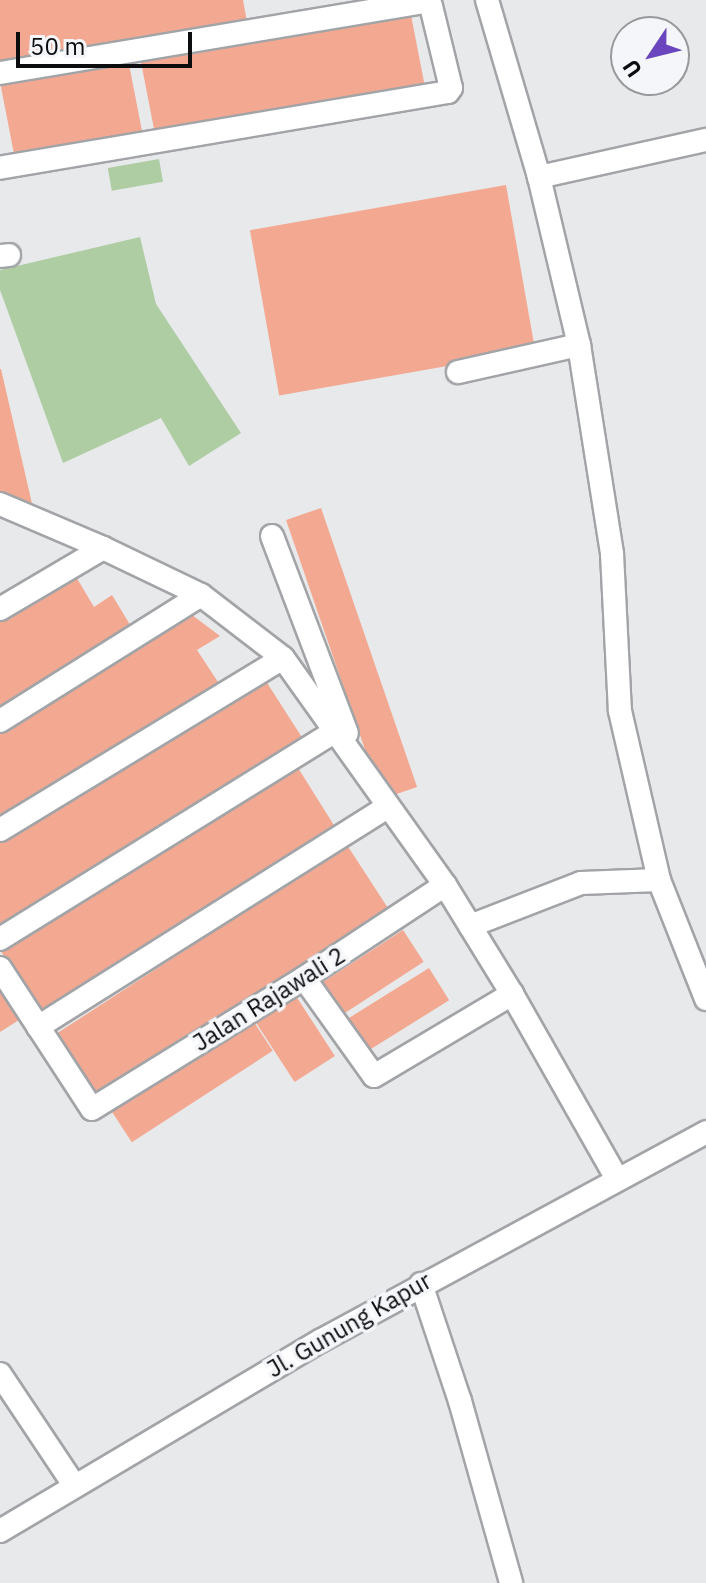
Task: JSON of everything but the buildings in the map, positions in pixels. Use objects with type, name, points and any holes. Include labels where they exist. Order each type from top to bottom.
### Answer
[{"type":"street","points":[[487,0],[539,177],[579,345],[612,554],[620,711],[659,880],[706,999]]},
{"type":"street","points":[[0,73],[426,2],[431,6],[451,88],[448,92],[0,168]]},
{"type":"street","points":[[539,177],[706,140]]},
{"type":"street","points":[[458,372],[579,345]]},
{"type":"street","points":[[0,504],[201,595],[283,658],[445,885],[512,994],[617,1179]]},
{"type":"street","points":[[272,536],[362,771]]},
{"type":"street","points":[[0,609],[103,548]]},
{"type":"street","points":[[0,721],[201,595]]},
{"type":"street","points":[[0,830],[283,658]]},
{"type":"street","points":[[0,939],[336,731]]},
{"type":"street","points":[[0,968],[38,1027],[387,807]]},
{"type":"street","points":[[470,926],[581,883],[659,880]]},
{"type":"street","name":"Jalan Rajawali 2","points":[[38,1027],[92,1109],[304,978],[445,885]]},
{"type":"street","points":[[304,978],[374,1076],[512,994]]},
{"type":"street","name":"Jl. Gunung Kapur","points":[[0,1531],[421,1284],[706,1132]]},
{"type":"street","points":[[421,1284],[460,1401],[511,1583]]},
{"type":"street","points":[[0,1374],[74,1485]]},
{"type":"green space","points":[[159,159],[163,182],[112,191],[108,168]]},
{"type":"green space","points":[[140,237],[156,304],[241,433],[189,466],[161,418],[63,463],[0,290],[0,270]]}]
